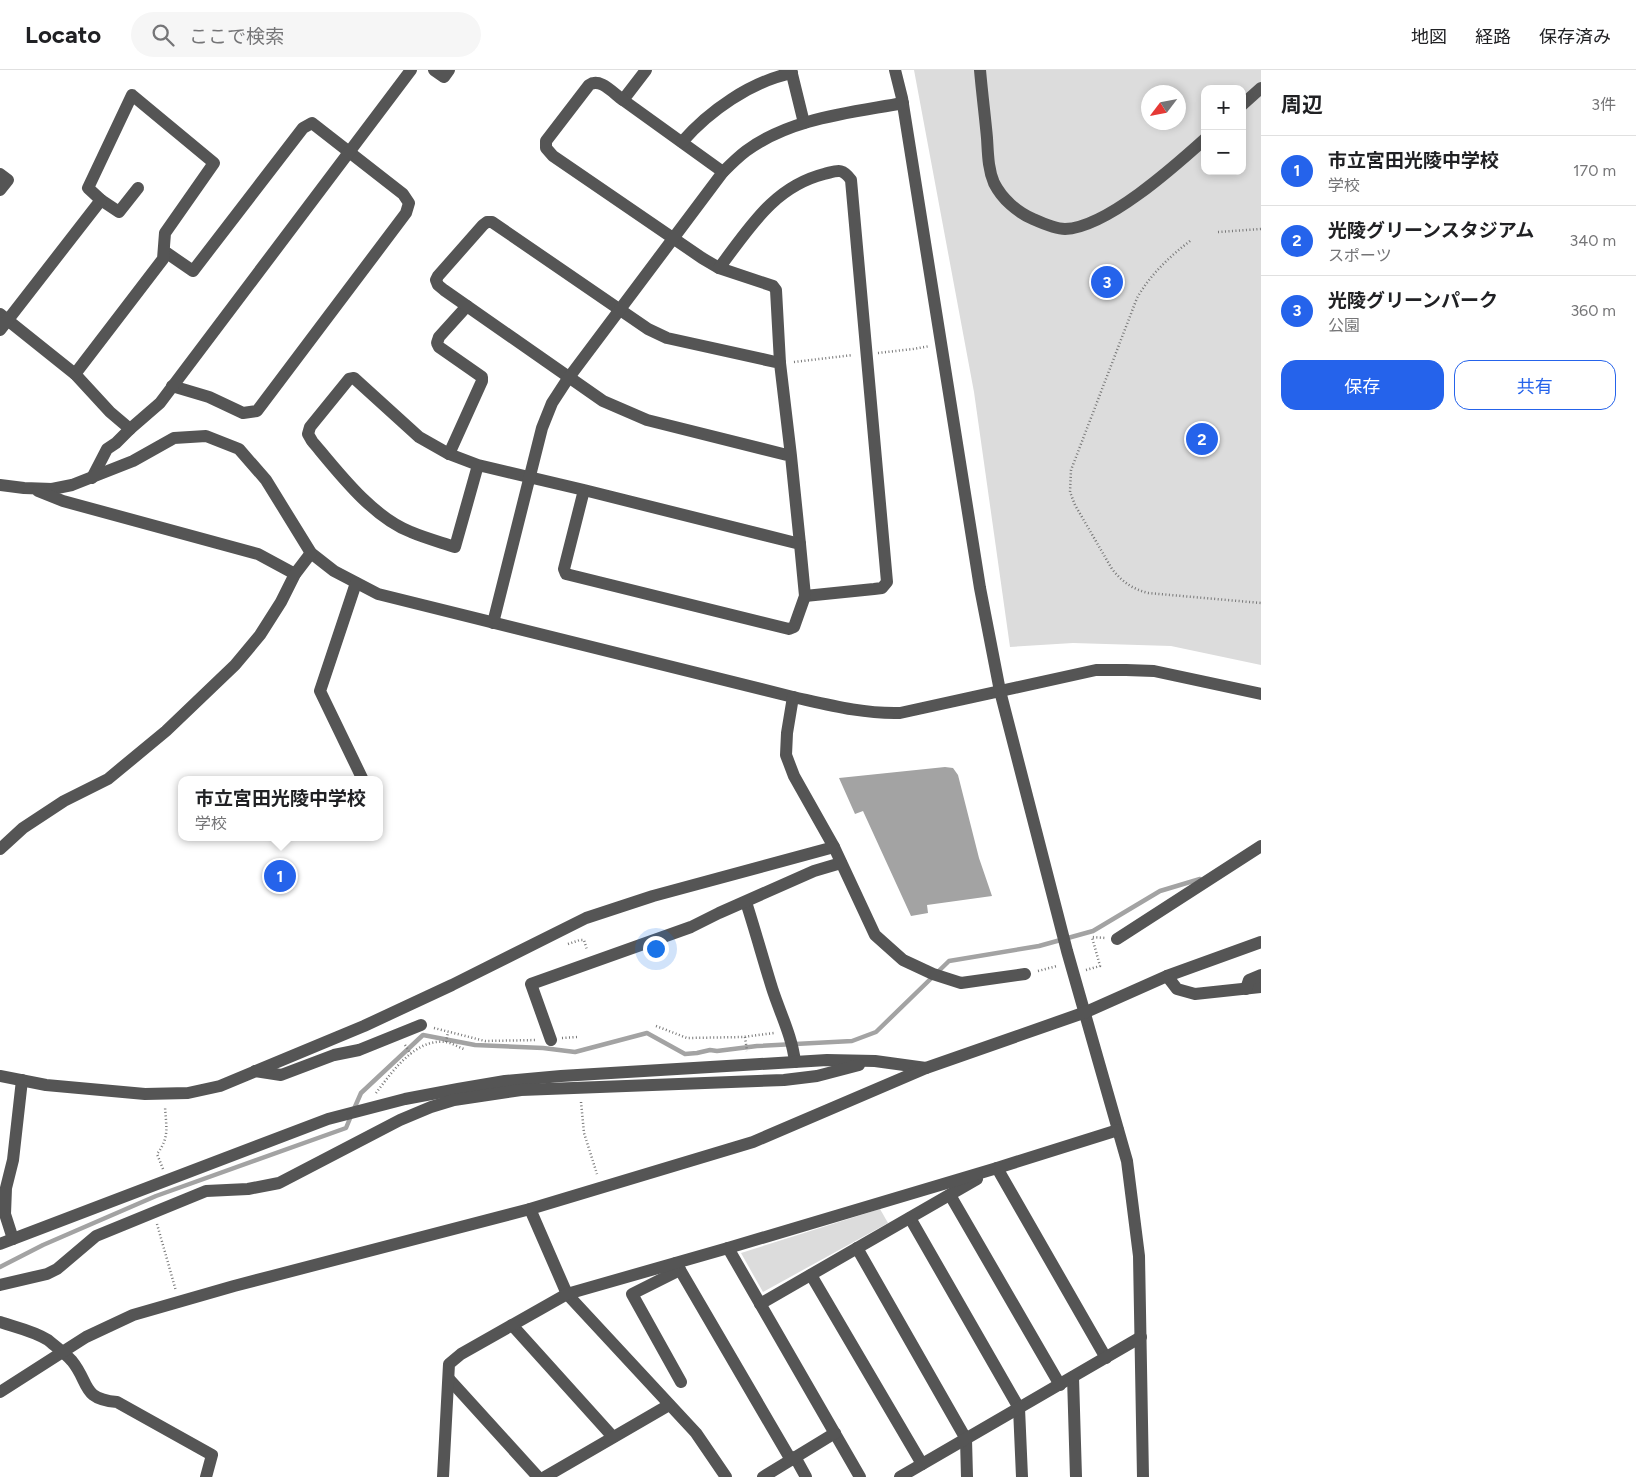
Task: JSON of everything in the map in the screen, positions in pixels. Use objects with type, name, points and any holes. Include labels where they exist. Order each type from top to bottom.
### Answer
[{"type":"street","points":[[92,478],[107,449],[160,403],[411,70]]},
{"type":"street","points":[[434,70],[444,77],[450,70]]},
{"type":"street","points":[[623,100],[646,70]]},
{"type":"street","points":[[895,70],[903,103],[980,588],[1000,691],[1073,968],[1127,1161],[1139,1256],[1143,1477]]},
{"type":"street","points":[[980,70],[988,167],[995,185],[1014,208],[1045,224],[1065,229],[1084,225],[1102,218],[1146,188],[1201,143]]},
{"type":"street","points":[[682,142],[698,124],[730,101],[757,85],[791,71],[804,123]]},
{"type":"street","points":[[584,490],[564,569],[566,574],[789,628],[794,626],[805,596],[780,364],[776,290],[773,286],[720,268],[702,258],[674,237],[553,156],[546,148],[546,142],[588,85],[593,82],[599,82],[723,172]]},
{"type":"street","points":[[1246,101],[1261,88]]},
{"type":"street","points":[[75,374],[163,259],[165,233],[214,163],[132,96],[88,188],[101,200],[119,212],[138,188]]},
{"type":"street","points":[[493,623],[542,428],[552,404],[569,377],[723,172],[745,152],[766,139],[804,123],[903,103]]},
{"type":"street","points":[[164,252],[193,271],[303,128],[312,123],[403,194],[409,203],[406,213],[257,411],[244,413],[209,397],[172,386]]},
{"type":"street","points":[[720,268],[768,205],[786,191],[812,178],[840,170],[846,173],[851,180],[888,582],[882,588],[805,596]]},
{"type":"street","points":[[0,174],[8,180],[0,190]]},
{"type":"street","points":[[101,200],[3,321],[75,374],[110,412],[130,429]]},
{"type":"street","points":[[780,364],[667,338],[648,329],[492,222],[487,222],[483,225],[436,280],[438,285],[444,290],[603,401],[647,420],[791,456]]},
{"type":"street","points":[[448,454],[482,381],[482,376],[439,347],[437,343],[439,337],[467,306]]},
{"type":"street","points":[[478,465],[455,546],[409,532],[383,515],[357,493],[308,434],[310,427],[349,379],[354,378],[420,437],[448,454],[478,465],[800,544]]},
{"type":"street","points":[[0,485],[52,489],[72,485],[133,462],[174,438],[206,436],[239,449],[266,480],[311,553],[334,571],[378,594],[793,697],[862,711],[900,713],[1096,670],[1154,671],[1261,694]]},
{"type":"street","points":[[31,488],[63,501],[258,554],[295,574]]},
{"type":"street","points":[[0,848],[23,828],[64,801],[108,779],[166,730],[235,665],[260,635],[281,602],[295,574],[311,553]]},
{"type":"street","points":[[356,583],[320,691],[361,776]]},
{"type":"street","points":[[793,697],[787,734],[786,755],[794,776],[834,847],[875,935],[903,960],[933,974],[961,983],[1025,974]]},
{"type":"street","points":[[1116,939],[1261,846]]},
{"type":"street","points":[[0,1076],[65,1087],[145,1094],[188,1093],[220,1086],[364,1026],[452,985],[586,918],[652,896],[834,847]]},
{"type":"street","points":[[551,1040],[531,984],[692,927],[814,871],[841,863]]},
{"type":"street","points":[[746,902],[772,988],[794,1050],[795,1062]]},
{"type":"street","points":[[0,1392],[62,1352],[133,1314],[530,1209],[753,1142],[926,1068],[1086,1012],[1167,976],[1261,942]]},
{"type":"street","points":[[1246,989],[1249,980],[1261,975]]},
{"type":"street","points":[[1167,976],[1177,989],[1195,994],[1261,987]]},
{"type":"street","points":[[255,1071],[281,1075],[334,1054],[358,1050],[421,1025]]},
{"type":"street","points":[[0,1244],[319,1122],[405,1099],[505,1081],[827,1060],[875,1061],[926,1068]]},
{"type":"street","points":[[0,1285],[46,1274],[57,1268],[96,1236],[206,1191],[248,1189],[279,1183],[400,1120],[431,1106],[446,1102],[521,1090],[784,1080],[817,1076],[875,1061]]},
{"type":"street","points":[[13,1239],[5,1214],[6,1188],[13,1160],[22,1080]]},
{"type":"street","points":[[443,1477],[449,1364],[461,1354],[567,1294],[678,1266],[728,1248],[1118,1130]]},
{"type":"street","points":[[760,1304],[997,1168]]},
{"type":"street","points":[[997,1168],[1106,1358]]},
{"type":"street","points":[[950,1195],[1060,1385]]},
{"type":"street","points":[[530,1209],[567,1294],[696,1433],[726,1477]]},
{"type":"street","points":[[910,1218],[1019,1408],[1022,1477]]},
{"type":"street","points":[[728,1248],[860,1477]]},
{"type":"street","points":[[857,1248],[966,1439],[968,1477]]},
{"type":"street","points":[[678,1266],[632,1294],[681,1382]]},
{"type":"street","points":[[678,1266],[793,1459],[806,1477]]},
{"type":"street","points":[[811,1275],[922,1464]]},
{"type":"street","points":[[0,1322],[32,1332],[47,1340],[62,1352],[72,1361],[92,1396],[104,1401],[117,1402],[212,1455],[206,1477]]},
{"type":"street","points":[[512,1325],[613,1437]]},
{"type":"street","points":[[900,1477],[1141,1337]]},
{"type":"street","points":[[1073,1377],[1076,1477]]},
{"type":"street","points":[[448,1379],[538,1477]]},
{"type":"street","points":[[545,1477],[669,1405]]},
{"type":"street","points":[[763,1477],[835,1433]]},
{"type":"path","points":[[1218,232],[1261,229]]},
{"type":"path","points":[[1190,241],[1174,252],[1150,277],[1137,298],[1073,463],[1069,480],[1070,492],[1075,505],[1112,569],[1117,576],[1136,590],[1148,594],[1261,603]]},
{"type":"path","points":[[780,364],[913,349]]},
{"type":"path","points":[[1025,974],[1100,966],[1092,937],[1116,939]]},
{"type":"path","points":[[562,945],[584,940],[590,964]]},
{"type":"path","points":[[421,1025],[485,1041],[551,1040],[578,1037]]},
{"type":"path","points":[[656,1026],[687,1038],[743,1038],[788,1032]]},
{"type":"path","points":[[446,1042],[448,1032]]},
{"type":"path","points":[[364,1110],[384,1082],[408,1056],[424,1045],[446,1042],[464,1049]]},
{"type":"path","points":[[580,1088],[584,1133],[601,1188]]},
{"type":"path","points":[[157,1154],[163,1147],[167,1137],[165,1093]]},
{"type":"path","points":[[153,1212],[179,1302]]},
{"type":"shaded area","points":[[914,70],[1261,70],[1261,665],[1171,646],[1073,643],[1010,647],[974,392]]},
{"type":"shaded area","points":[[945,767],[953,768],[958,775],[979,858],[992,896],[927,905],[928,913],[911,916],[863,811],[855,814],[839,778]]},
{"type":"shaded area","points":[[880,1209],[888,1223],[763,1292],[741,1253]]},
{"type":"waterway","points":[[354,1109],[361,1093],[423,1035],[475,1045],[543,1048],[575,1052],[647,1033],[685,1054],[757,1046],[852,1041],[876,1032],[949,961],[1039,946],[1093,931],[1160,891],[1200,879]]},
{"type":"waterway","points":[[0,1267],[43,1245],[156,1196],[346,1128],[351,1116]]},
{"type":"place","name":"光陵グリーンパーク","points":[[1107,282]]},
{"type":"place","name":"光陵グリーンスタジアム","points":[[1202,439]]},
{"type":"place","name":"市立宮田光陵中学校","points":[[280,876]]}]
